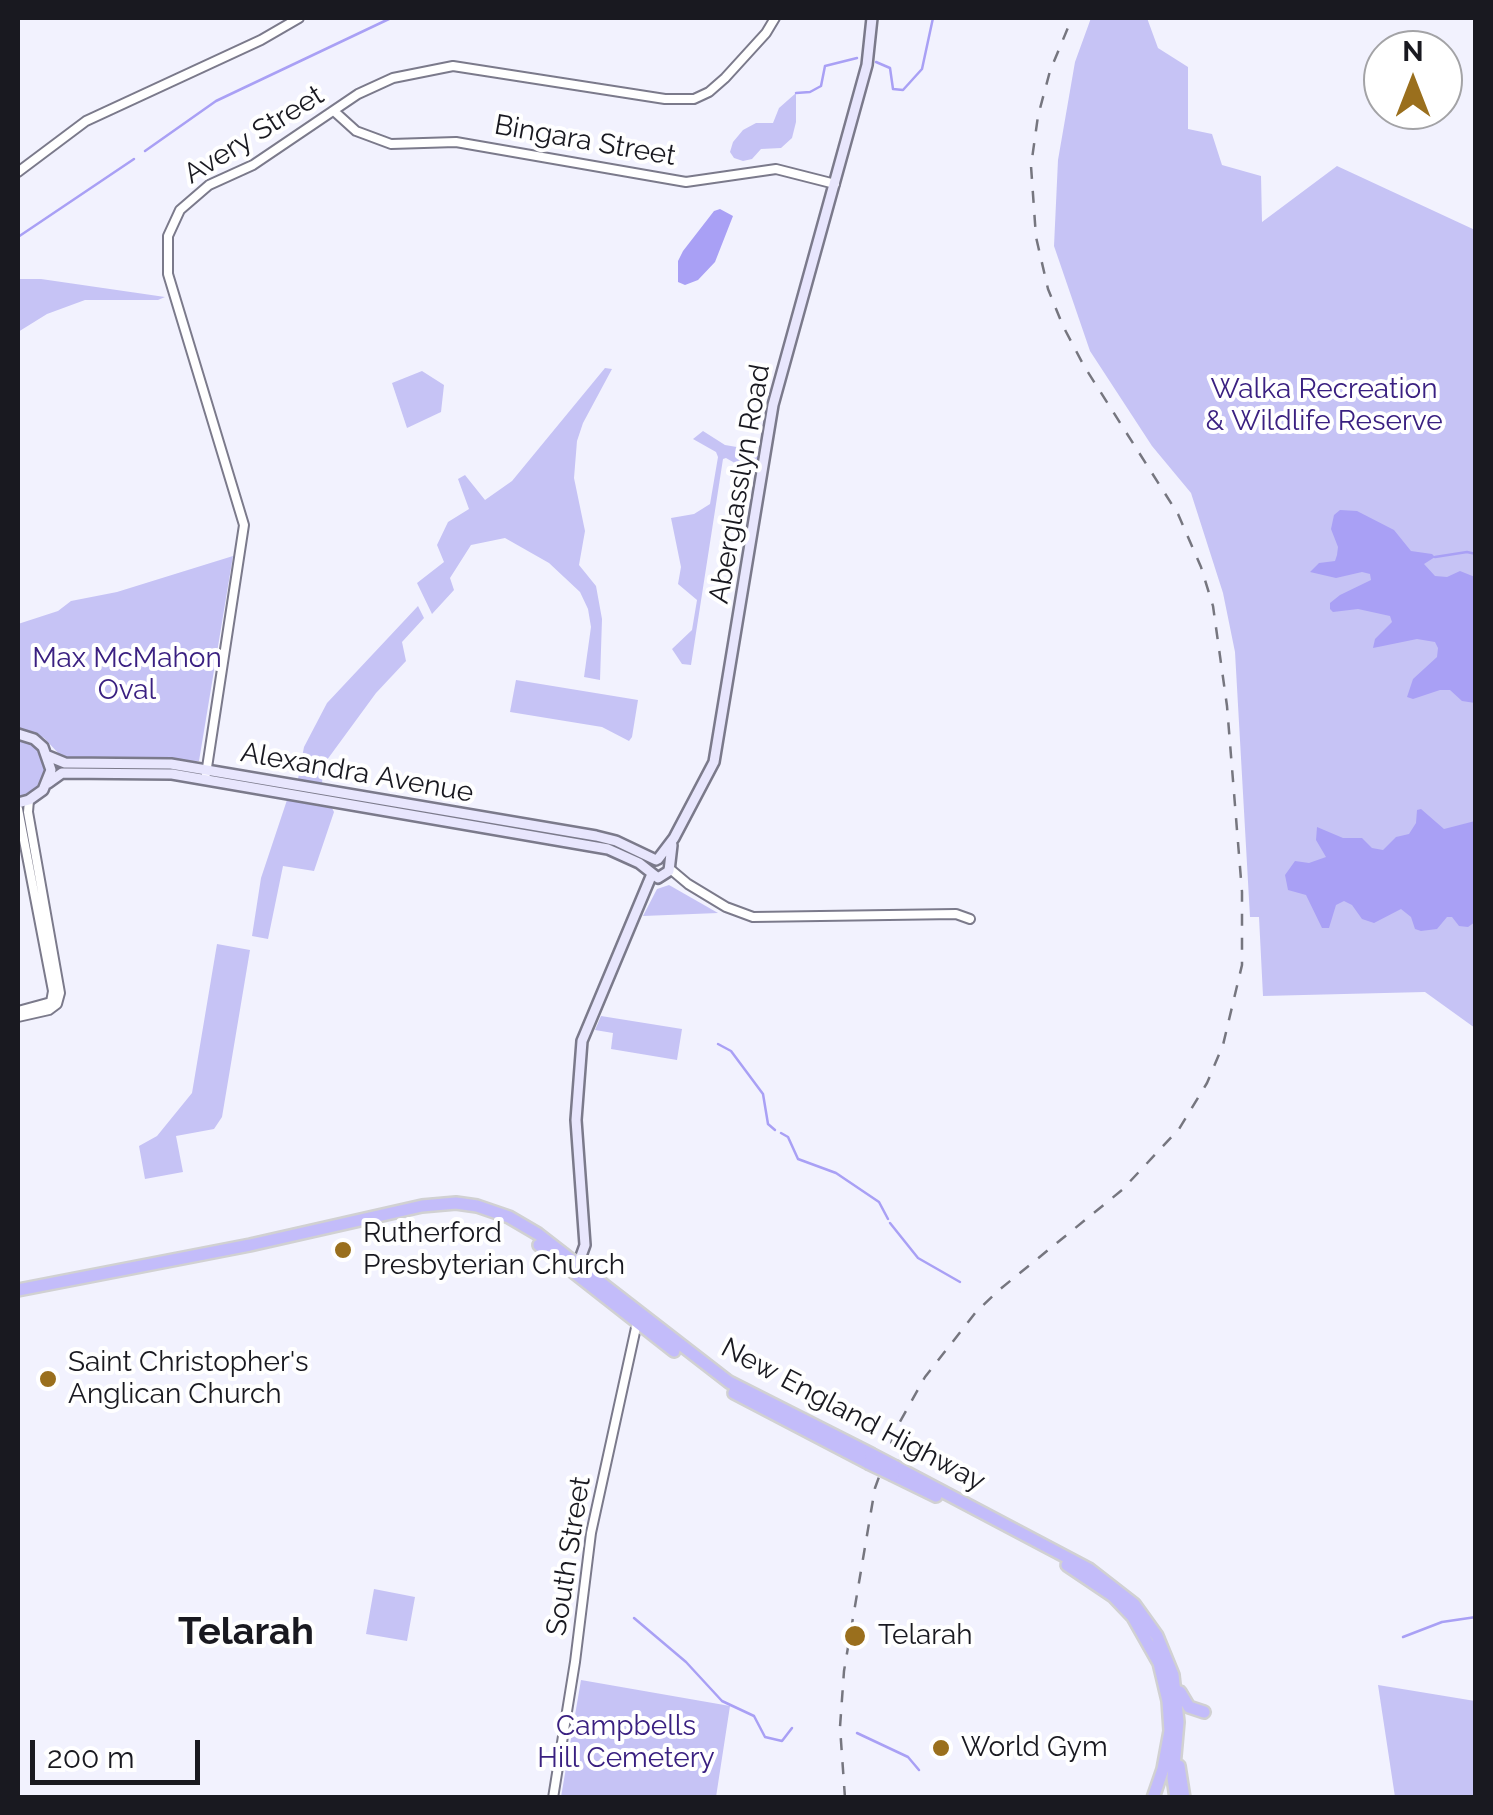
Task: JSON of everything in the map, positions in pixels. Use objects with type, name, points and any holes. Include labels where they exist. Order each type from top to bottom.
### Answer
[{"type":"highway","name":"New England Highway","points":[[18,1294],[176,1268],[446,1210],[476,1213],[513,1226],[729,1382],[1110,1582],[1147,1619],[1172,1674],[1177,1700],[1173,1778],[1176,1798]]},
{"type":"highway","name":"New England Highway","points":[[578,1271],[637,1323],[727,1390],[869,1458]]},
{"type":"highway","name":"New England Highway","points":[[894,1471],[1041,1549],[1113,1596],[1133,1616],[1155,1652],[1168,1701],[1167,1752],[1153,1798]]},
{"type":"highway","points":[[1172,1674],[1183,1701],[1204,1712]]},
{"type":"highway","points":[[1176,1736],[1184,1798]]},
{"type":"main road","name":"Aberglasslyn Road","points":[[661,872],[674,838],[714,762],[773,405],[868,66],[872,18]]},
{"type":"main road","points":[[18,734],[34,739],[48,756],[51,770],[48,782],[18,806]]},
{"type":"main road","name":"Alexandra Avenue","points":[[48,756],[64,764],[161,764],[594,846],[661,872]]},
{"type":"main road","name":"Alexandra Avenue","points":[[48,782],[62,773],[206,775],[596,836],[657,859]]},
{"type":"main road","name":"Aberglasslyn Road","points":[[661,872],[657,859],[674,838]]},
{"type":"main road","points":[[578,1271],[586,1245],[576,1130],[582,1041],[643,898],[661,872]]},
{"type":"street","points":[[18,172],[106,110],[261,40],[299,18]]},
{"type":"street","name":"Avery Street","points":[[206,775],[244,525],[168,274],[168,236],[180,210],[194,196],[253,164],[377,84],[418,71],[453,66],[665,99],[694,99],[725,78],[775,18]]},
{"type":"street","name":"Bingara Street","points":[[335,112],[356,131],[391,144],[456,142],[686,182],[776,169],[835,184]]},
{"type":"street","points":[[18,1014],[42,1013],[54,1003],[60,986],[29,800]]},
{"type":"street","points":[[18,806],[54,1003]]},
{"type":"street","points":[[661,872],[753,918],[956,914],[970,918]]},
{"type":"street","name":"South Street","points":[[553,1798],[591,1533],[637,1323]]},
{"type":"green space","name":"Walka Recreation & Wildlife Reserve","points":[[1091,18],[1147,18],[1158,48],[1188,67],[1188,129],[1212,134],[1222,165],[1261,176],[1262,222],[1337,166],[1475,230],[1475,1028],[1425,992],[1263,996],[1259,917],[1250,917],[1235,652],[1223,593],[1191,493],[1152,446],[1090,351],[1054,246],[1058,160],[1075,62]]},
{"type":"green space","points":[[796,93],[792,138],[781,148],[761,149],[752,159],[734,158],[730,152],[733,142],[743,130],[756,123],[773,123],[779,108]]},
{"type":"green space","points":[[18,279],[165,297],[85,300],[47,314],[18,332]]},
{"type":"green space","points":[[605,368],[612,369],[577,441],[574,478],[585,531],[579,565],[596,586],[602,619],[600,680],[584,677],[591,627],[580,592],[549,563],[505,538],[471,545],[450,578],[454,590],[432,614],[417,583],[444,562],[437,545],[448,522],[469,509],[458,479],[465,475],[485,500],[512,481]]},
{"type":"green space","points":[[422,371],[444,385],[441,412],[407,428],[392,383]]},
{"type":"green space","points":[[703,431],[725,445],[760,451],[754,474],[723,459],[691,665],[682,664],[672,649],[692,630],[697,600],[678,584],[681,567],[671,518],[694,514],[710,504],[718,457],[693,439]]},
{"type":"green space","name":"Max McMahon Oval","points":[[233,556],[199,761],[62,757],[44,738],[18,727],[18,624],[58,611],[71,601],[117,592]]},
{"type":"green space","points":[[418,606],[424,618],[402,642],[406,661],[376,693],[324,764],[322,783],[298,779],[304,747],[327,703]]},
{"type":"green space","points":[[516,680],[638,700],[632,737],[629,741],[602,727],[510,712]]},
{"type":"green space","points":[[18,738],[38,748],[46,766],[41,786],[18,799]]},
{"type":"green space","points":[[287,800],[332,808],[334,812],[314,871],[283,866],[268,939],[252,936],[261,878]]},
{"type":"green space","points":[[669,885],[718,913],[643,916],[657,889]]},
{"type":"green space","points":[[217,944],[250,950],[222,1117],[214,1129],[176,1136],[183,1172],[145,1179],[139,1146],[157,1136],[192,1093]]},
{"type":"green space","points":[[601,1016],[682,1029],[677,1060],[611,1049],[613,1033],[595,1030]]},
{"type":"green space","points":[[374,1589],[415,1597],[407,1641],[366,1634]]},
{"type":"green space","name":"Campbells Hill Cemetery","points":[[581,1680],[730,1706],[716,1797],[561,1797]]},
{"type":"green space","points":[[1378,1685],[1475,1701],[1475,1797],[1395,1797]]},
{"type":"shaded area","points":[[720,209],[733,216],[715,262],[698,280],[685,285],[678,282],[678,261],[683,251],[714,211]]},
{"type":"shaded area","points":[[1340,510],[1357,511],[1394,530],[1411,551],[1432,554],[1435,557],[1424,564],[1435,576],[1447,577],[1460,571],[1475,577],[1475,703],[1462,701],[1450,690],[1407,697],[1413,679],[1437,657],[1435,642],[1417,639],[1373,648],[1375,639],[1392,622],[1390,616],[1358,609],[1330,609],[1330,603],[1340,595],[1371,580],[1370,574],[1362,572],[1336,578],[1310,572],[1319,563],[1335,561],[1338,547],[1331,529],[1334,515]]},
{"type":"shaded area","points":[[1421,809],[1444,829],[1475,821],[1475,922],[1468,927],[1447,917],[1437,929],[1421,931],[1415,929],[1411,917],[1401,909],[1374,923],[1362,919],[1344,901],[1336,905],[1329,928],[1322,928],[1306,895],[1288,890],[1285,875],[1295,861],[1309,863],[1326,857],[1316,840],[1317,827],[1343,838],[1362,838],[1372,848],[1383,850],[1396,837],[1409,834],[1416,823],[1417,810]]},
{"type":"waterway","points":[[145,151],[216,101],[391,18]]},
{"type":"waterway","points":[[876,62],[890,68],[893,89],[903,90],[922,69],[933,18]]},
{"type":"waterway","points":[[796,93],[821,86],[825,66],[857,58]]},
{"type":"waterway","points":[[18,237],[134,159]]},
{"type":"waterway","points":[[1435,557],[1476,554]]},
{"type":"waterway","points":[[718,1044],[731,1051],[763,1094],[768,1124],[775,1130]]},
{"type":"waterway","points":[[781,1133],[788,1137],[798,1159],[836,1173],[879,1202],[888,1219]]},
{"type":"waterway","points":[[890,1223],[918,1258],[960,1282]]},
{"type":"waterway","points":[[1403,1637],[1442,1622],[1476,1617]]},
{"type":"waterway","points":[[634,1618],[686,1662],[722,1701],[754,1716],[765,1737],[782,1741],[792,1728]]},
{"type":"waterway","points":[[857,1733],[908,1757],[919,1770]]},
{"type":"railway","points":[[845,1798],[840,1727],[844,1671],[875,1488],[897,1427],[925,1377],[976,1312],[1122,1190],[1179,1129],[1207,1083],[1223,1045],[1242,965],[1242,892],[1227,706],[1213,606],[1178,514],[1063,326],[1048,289],[1036,237],[1031,166],[1038,116],[1050,71],[1072,18]]},
{"type":"place","name":"Rutherford Presbyterian Church","points":[[343,1250]]},
{"type":"place","name":"Saint Christopher's Anglican Church","points":[[48,1379]]},
{"type":"place","name":"Telarah","points":[[855,1636]]},
{"type":"place","name":"World Gym","points":[[941,1748]]},
{"type":"district","name":"Telarah","points":[[246,1633]]}]
